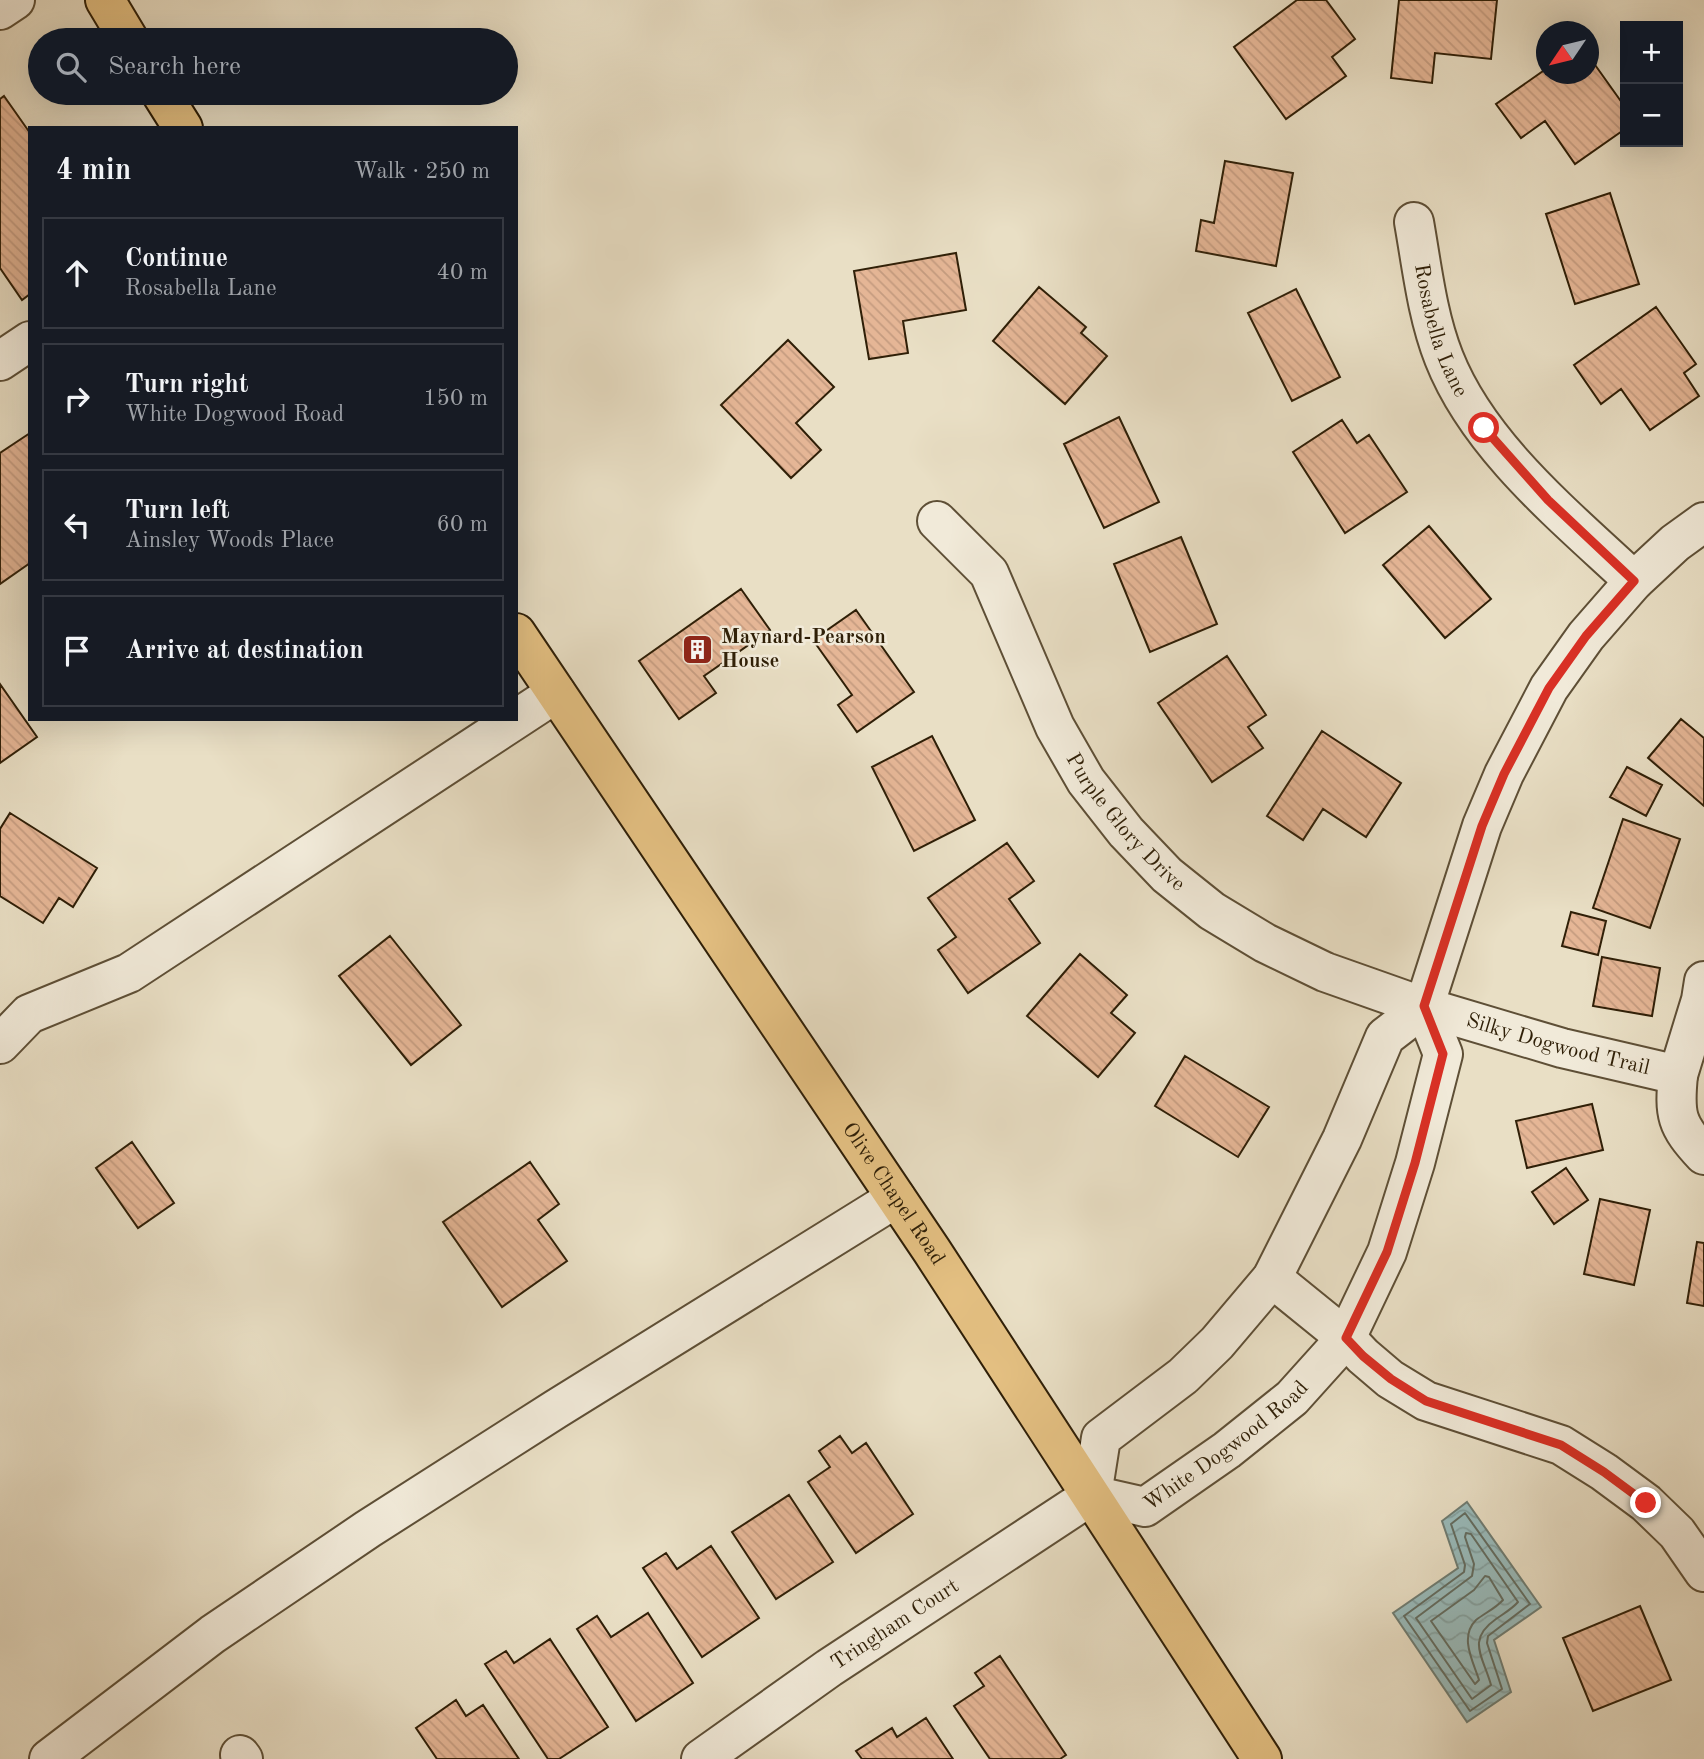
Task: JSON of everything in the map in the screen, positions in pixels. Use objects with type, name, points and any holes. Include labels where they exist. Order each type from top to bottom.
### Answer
[{"type":"main road","points":[[105,0],[122,28]]},
{"type":"main road","points":[[169,105],[182,126]]},
{"type":"main road","name":"Olive Chapel Road","points":[[518,637],[896,1198],[1262,1759]]},
{"type":"street","points":[[0,10],[15,0]]},
{"type":"street","name":"Rosabella Lane","points":[[1414,222],[1427,298],[1444,358],[1462,394],[1484,428],[1548,500],[1634,581]]},
{"type":"street","points":[[0,361],[28,342]]},
{"type":"street","name":"Purple Glory Drive","points":[[937,521],[989,573],[1055,727],[1086,781],[1126,832],[1167,875],[1212,911],[1265,943],[1325,972],[1424,1006]]},
{"type":"street","points":[[1092,1495],[1101,1438],[1183,1376],[1217,1343],[1272,1278],[1342,1139],[1385,1037],[1424,1006],[1482,826],[1520,741],[1549,688],[1586,636],[1634,581],[1675,543],[1704,522]]},
{"type":"street","points":[[518,718],[556,693]]},
{"type":"street","points":[[0,1044],[29,1014],[129,973],[513,721]]},
{"type":"street","name":"Silky Dogwood Trail","points":[[1424,1006],[1562,1048],[1678,1075],[1703,994]]},
{"type":"street","name":"White Dogwood Road","points":[[1092,1495],[1145,1507],[1227,1450],[1292,1398],[1346,1338],[1387,1252],[1415,1163],[1443,1054],[1424,1006]]},
{"type":"street","points":[[1678,1075],[1674,1106],[1684,1134],[1704,1155]]},
{"type":"street","points":[[49,1759],[213,1634],[368,1529],[568,1401],[896,1198]]},
{"type":"street","points":[[1272,1278],[1346,1338],[1391,1379],[1426,1401],[1561,1445],[1604,1472],[1646,1503],[1677,1533],[1704,1572]]},
{"type":"street","name":"Tringham Court","points":[[701,1759],[829,1668],[1092,1495]]},
{"type":"water","points":[[1467,1502],[1541,1607],[1494,1640],[1511,1692],[1467,1722],[1393,1613],[1458,1568],[1442,1521]]},
{"type":"building","points":[[1297,0],[1326,0],[1355,39],[1332,57],[1346,76],[1286,119],[1234,47]]},
{"type":"building","points":[[1399,0],[1497,0],[1491,59],[1435,53],[1432,83],[1391,78]]},
{"type":"building","points":[[1599,70],[1620,100],[1620,132],[1575,164],[1545,121],[1521,138],[1496,104],[1536,76],[1536,84],[1599,84]]},
{"type":"building","points":[[4,96],[28,130],[28,296],[22,300],[0,268],[0,99]]},
{"type":"building","points":[[1225,161],[1293,173],[1276,266],[1196,251],[1201,220],[1214,223]]},
{"type":"building","points":[[1610,193],[1639,284],[1575,304],[1546,214]]},
{"type":"building","points":[[956,253],[966,310],[903,321],[908,353],[869,359],[854,271]]},
{"type":"building","points":[[1039,287],[1086,327],[1081,333],[1107,356],[1065,404],[993,341]]},
{"type":"building","points":[[1296,289],[1340,377],[1292,401],[1248,313]]},
{"type":"building","points":[[1656,307],[1696,364],[1684,373],[1699,396],[1650,430],[1621,389],[1601,404],[1574,365]]},
{"type":"building","points":[[788,340],[834,387],[796,423],[821,450],[791,478],[721,405]]},
{"type":"building","points":[[1119,417],[1159,502],[1104,528],[1064,444]]},
{"type":"building","points":[[1342,420],[1357,443],[1369,435],[1407,492],[1345,533],[1293,452]]},
{"type":"building","points":[[28,434],[28,564],[0,584],[0,453]]},
{"type":"building","points":[[1429,526],[1491,599],[1445,638],[1383,565]]},
{"type":"building","points":[[1181,537],[1217,624],[1150,652],[1114,564]]},
{"type":"building","name":"Maynard-Pearson House","points":[[741,589],[770,630],[704,676],[716,693],[679,719],[639,661]]},
{"type":"building","points":[[856,610],[914,692],[857,732],[838,705],[852,695],[813,640]]},
{"type":"building","points":[[1227,656],[1266,715],[1248,727],[1263,748],[1212,782],[1158,703]]},
{"type":"building","points":[[0,684],[37,737],[0,763]]},
{"type":"building","points":[[1681,719],[1704,738],[1704,806],[1648,758]]},
{"type":"building","points":[[1322,731],[1401,783],[1366,837],[1323,809],[1303,840],[1267,816]]},
{"type":"building","points":[[932,736],[975,820],[914,851],[872,767]]},
{"type":"building","points":[[1627,767],[1662,785],[1646,816],[1610,797]]},
{"type":"building","points":[[10,813],[97,868],[73,907],[59,898],[43,923],[0,896],[0,829]]},
{"type":"building","points":[[1623,819],[1680,839],[1650,928],[1593,908]]},
{"type":"building","points":[[1007,843],[1034,881],[1009,899],[1040,943],[968,993],[938,950],[956,937],[928,898]]},
{"type":"building","points":[[1571,912],[1606,921],[1598,955],[1562,946]]},
{"type":"building","points":[[390,936],[461,1025],[411,1065],[339,976]]},
{"type":"building","points":[[1080,954],[1127,995],[1111,1013],[1135,1033],[1098,1077],[1027,1016]]},
{"type":"building","points":[[1602,957],[1660,968],[1652,1016],[1593,1006]]},
{"type":"building","points":[[1185,1056],[1269,1107],[1238,1157],[1155,1106]]},
{"type":"building","points":[[1592,1104],[1603,1150],[1527,1168],[1516,1121]]},
{"type":"building","points":[[132,1142],[174,1203],[138,1228],[96,1168]]},
{"type":"building","points":[[530,1162],[559,1204],[538,1220],[567,1261],[502,1307],[443,1222]]},
{"type":"building","points":[[1566,1168],[1588,1200],[1554,1224],[1532,1192]]},
{"type":"building","points":[[1600,1199],[1650,1210],[1634,1285],[1584,1274]]},
{"type":"building","points":[[1697,1242],[1704,1243],[1704,1306],[1687,1303]]},
{"type":"building","points":[[840,1436],[852,1453],[866,1443],[913,1514],[856,1553],[808,1482],[830,1467],[819,1451]]},
{"type":"building","points":[[789,1495],[833,1562],[776,1599],[732,1532]]},
{"type":"building","points":[[711,1546],[759,1618],[702,1657],[643,1568],[666,1553],[677,1569]]},
{"type":"building","points":[[1640,1606],[1671,1680],[1593,1711],[1563,1638]]},
{"type":"building","points":[[648,1613],[693,1683],[636,1721],[577,1629],[597,1616],[611,1637]]},
{"type":"building","points":[[550,1639],[608,1727],[559,1759],[548,1759],[485,1664],[506,1651],[514,1663]]},
{"type":"building","points":[[1000,1656],[1066,1755],[1060,1759],[990,1759],[954,1706],[984,1686],[975,1673]]},
{"type":"building","points":[[456,1700],[466,1716],[483,1705],[519,1759],[437,1759],[416,1728]]},
{"type":"building","points":[[926,1718],[953,1759],[862,1759],[856,1751],[892,1728],[897,1737]]},
{"type":"place","name":"Maynard-Pearson House","points":[[698,649]]},
{"type":"route","points":[[1484,428],[1548,500],[1634,581],[1586,636],[1549,688],[1525,730],[1482,826],[1424,1006],[1443,1054],[1415,1163],[1387,1252],[1346,1338],[1391,1379],[1426,1401],[1561,1445],[1646,1503]]}]
